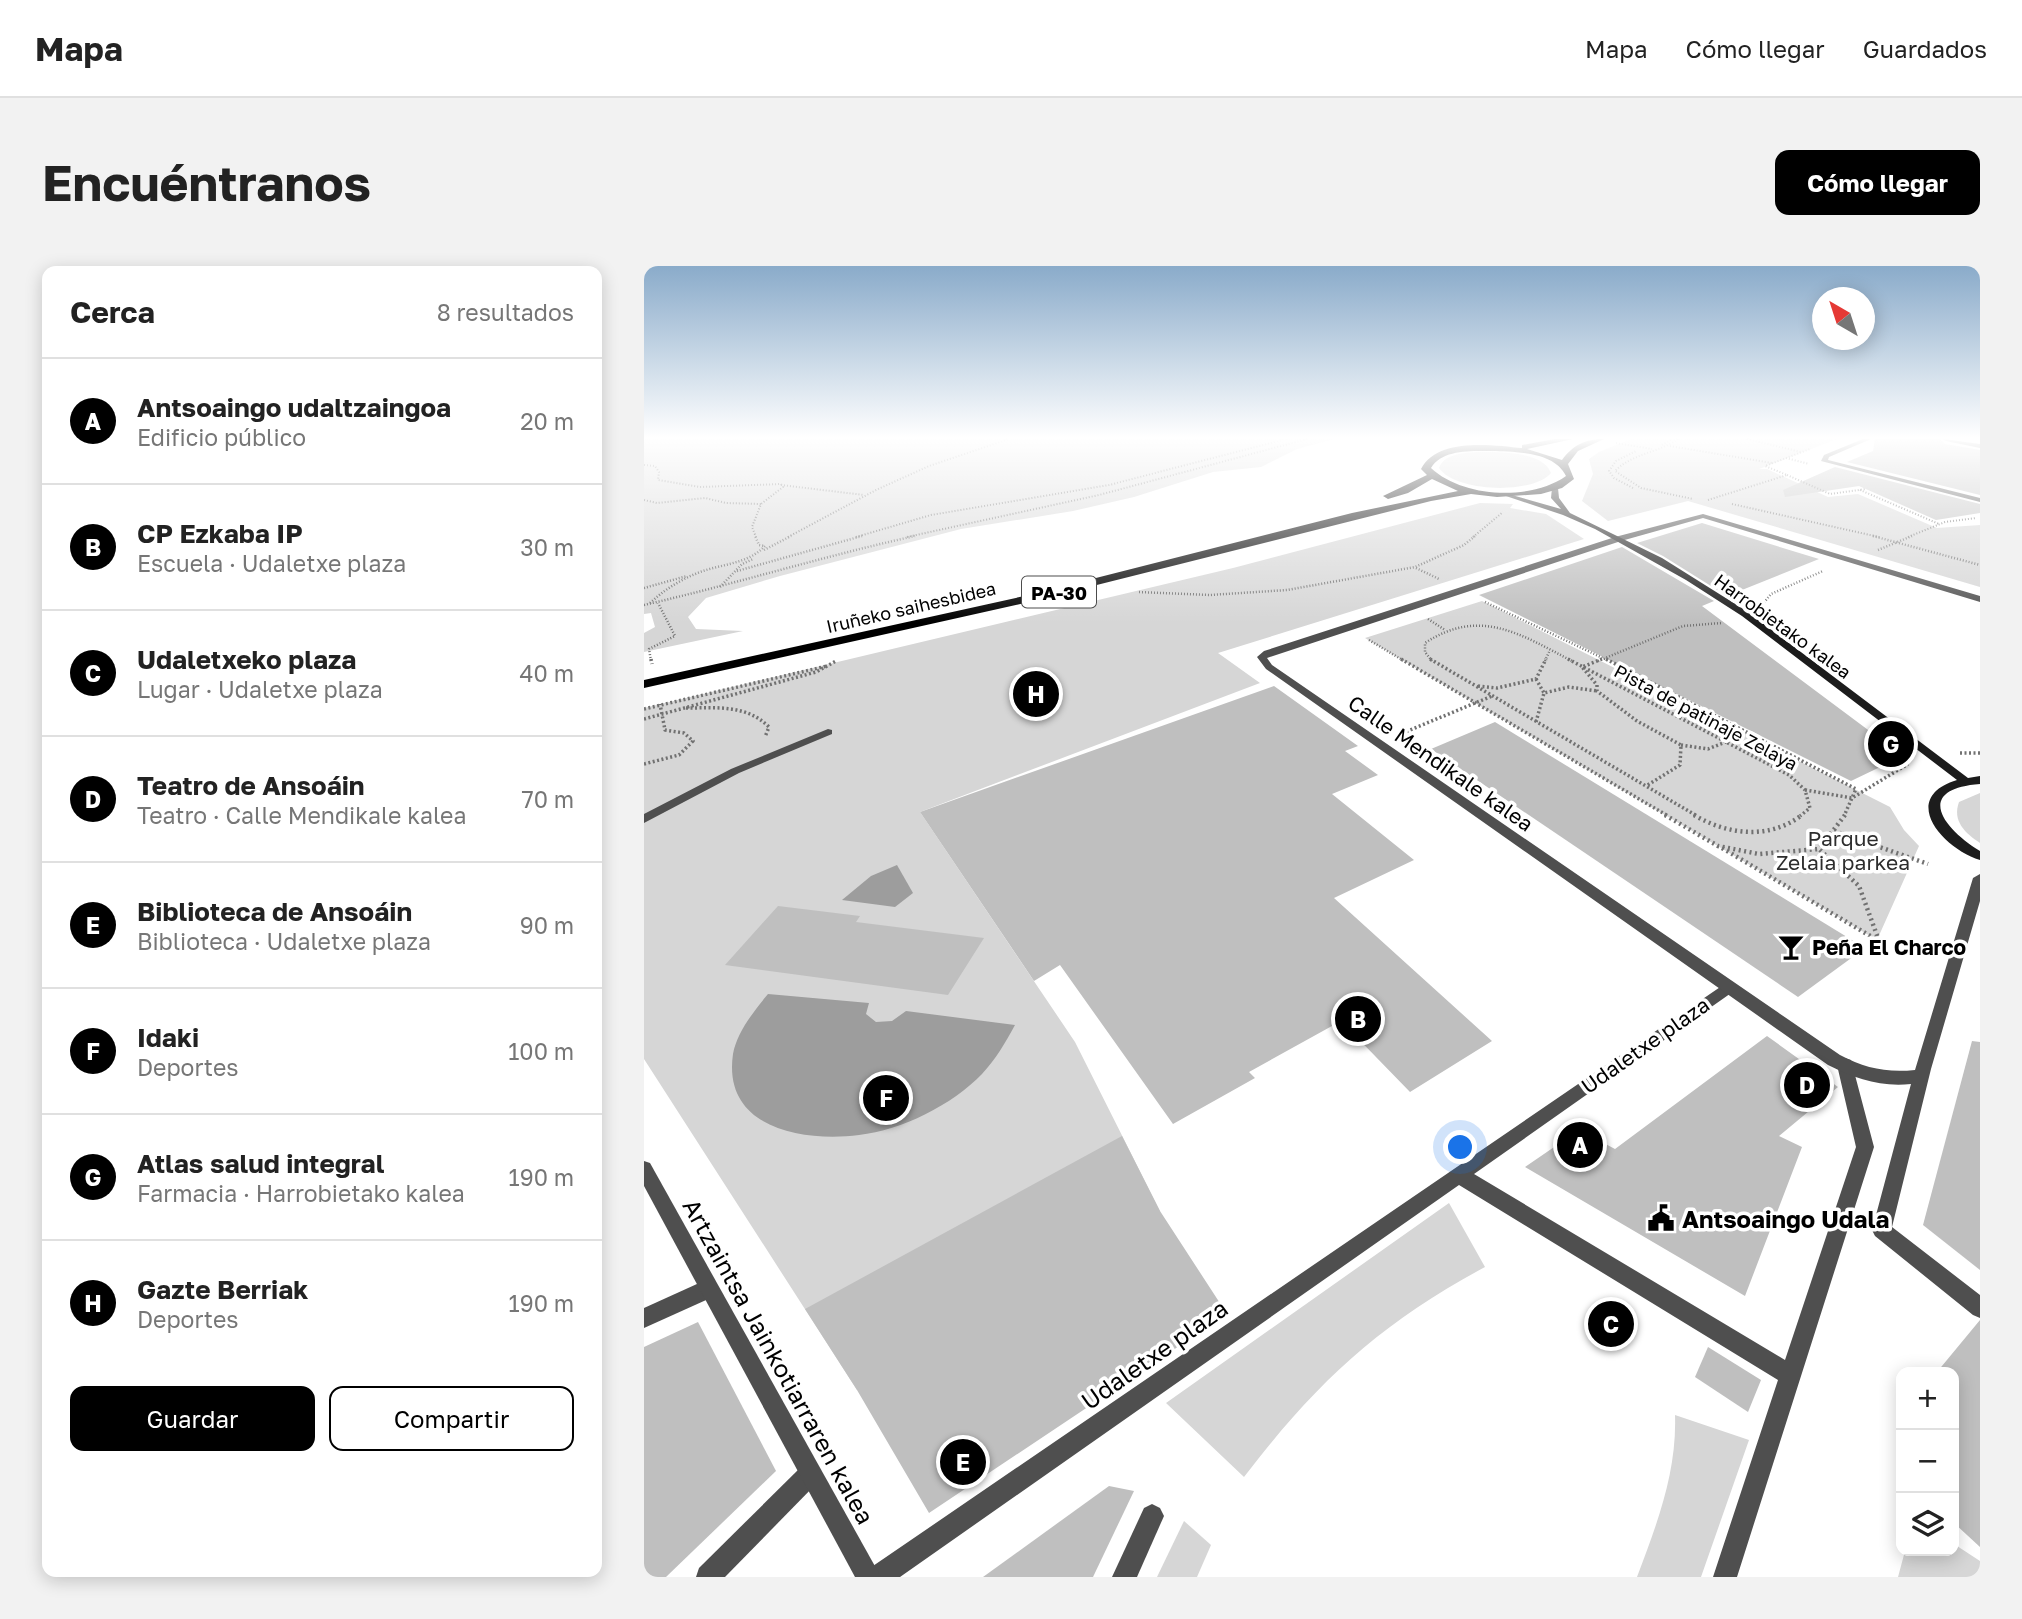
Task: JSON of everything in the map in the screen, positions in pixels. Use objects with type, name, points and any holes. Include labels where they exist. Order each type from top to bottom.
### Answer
[{"type":"highway","name":"Iruñeko saihesbidea","points":[[971,599],[1209,544],[1373,500]]},
{"type":"highway","name":"Iruñeko saihesbidea","points":[[644,684],[1075,588],[1418,500]]},
{"type":"highway","points":[[644,671],[671,665]]},
{"type":"main road","name":"Harrobietako kalea","points":[[1527,500],[1571,516],[1618,539],[1710,590],[1964,780]]},
{"type":"main road","points":[[1557,500],[1571,516]]},
{"type":"main road","points":[[1980,780],[1964,780],[1946,786],[1935,796],[1933,810],[1941,826],[1959,844],[1980,856]]},
{"type":"street","points":[[1618,539],[1703,516],[1980,599]]},
{"type":"street","name":"Calle Mendikale kalea","points":[[1618,539],[1262,657],[1269,667],[1844,1065],[1864,1075],[1884,1080],[1921,1076]]},
{"type":"street","points":[[644,819],[735,771],[828,732]]},
{"type":"street","points":[[1980,878],[1921,1076],[1882,1230],[1980,1308]]},
{"type":"street","name":"Udaletxe plaza","points":[[879,1577],[1729,987]]},
{"type":"street","points":[[1725,1577],[1865,1147],[1844,1065]]},
{"type":"street","name":"Artzaintsa Jainkotiarraren kalea","points":[[644,1169],[869,1577]]},
{"type":"street","points":[[1459,1175],[1791,1376]]},
{"type":"street","points":[[644,1318],[708,1289]]},
{"type":"street","points":[[708,1577],[810,1474]]},
{"type":"street","points":[[1124,1577],[1152,1516]]},
{"type":"path","points":[[645,500],[657,503],[684,500]]},
{"type":"path","points":[[714,500],[761,504]]},
{"type":"path","points":[[763,550],[765,546],[760,545],[752,527],[761,504],[766,500]]},
{"type":"path","points":[[644,588],[755,554],[855,500]]},
{"type":"path","points":[[737,570],[761,566],[931,515],[1019,500]]},
{"type":"path","points":[[644,604],[719,588],[863,547],[1075,500]]},
{"type":"path","points":[[1708,500],[1897,542],[1980,565]]},
{"type":"path","points":[[1883,500],[1940,524]]},
{"type":"path","points":[[1689,506],[1698,503]]},
{"type":"path","points":[[1156,587],[1136,591],[1210,595],[1287,590],[1415,567],[1464,545],[1503,512]]},
{"type":"path","points":[[1868,554],[1940,524],[1980,517]]},
{"type":"path","points":[[1970,519],[1980,523]]},
{"type":"path","points":[[719,588],[742,564],[755,558],[755,554]]},
{"type":"path","points":[[1761,606],[1771,594],[1828,569]]},
{"type":"path","points":[[649,604],[666,588],[699,572]]},
{"type":"path","points":[[1482,601],[1604,658],[1856,789],[1842,822],[1819,849],[1759,854],[1718,846]]},
{"type":"path","points":[[649,649],[675,636],[658,603]]},
{"type":"path","points":[[1427,618],[1438,614]]},
{"type":"path","points":[[1597,691],[1597,685],[1582,667],[1684,626],[1730,622]]},
{"type":"path","name":"Pista de patinaje Zelaya","points":[[1476,625],[1514,631],[1582,667],[1789,775],[1805,790],[1810,808],[1797,821],[1776,830],[1751,834],[1727,831],[1710,824],[1431,660],[1425,652],[1425,643],[1445,630],[1476,625]]},
{"type":"path","points":[[1378,634],[1365,638],[1877,940]]},
{"type":"path","points":[[1536,679],[1550,650]]},
{"type":"path","points":[[644,709],[848,660]]},
{"type":"path","points":[[645,721],[816,672],[836,662]]},
{"type":"path","points":[[1474,685],[1497,688],[1536,679]]},
{"type":"path","points":[[1535,722],[1544,693],[1536,679]]},
{"type":"path","points":[[1544,693],[1569,687],[1597,691],[1633,720],[1681,746],[1707,748],[1728,741]]},
{"type":"path","points":[[1398,735],[1492,696]]},
{"type":"path","points":[[686,708],[747,710],[762,717],[769,727],[763,744]]},
{"type":"path","points":[[644,764],[659,762],[691,747],[693,741],[690,736],[665,730]]},
{"type":"path","points":[[1645,786],[1680,765],[1681,746]]},
{"type":"path","points":[[1958,752],[1980,753]]},
{"type":"path","points":[[1805,790],[1852,798],[1908,764]]},
{"type":"path","points":[[1833,831],[1928,864]]},
{"type":"path","points":[[1819,849],[1859,886],[1886,960]]},
{"type":"green space","points":[[644,500],[1120,500],[1073,511],[961,529],[780,576],[706,598],[688,617],[696,629],[743,631],[644,652],[644,633],[655,627],[651,613],[644,614]]},
{"type":"green space","points":[[1872,500],[1937,528],[1980,525],[1980,587],[1688,501],[1608,521],[1582,501]]},
{"type":"green space","points":[[1480,503],[1513,504],[1510,508],[1546,514],[1584,539],[1218,653],[1260,683],[920,812],[1075,1042],[1160,1211],[857,1390],[644,1059],[644,708],[1233,568]]},
{"type":"green space","name":"Parque Zelaia parkea","points":[[1482,601],[1890,807],[1904,830],[1919,846],[1877,940],[1365,638]]},
{"type":"green space","points":[[1980,793],[1980,843],[1961,826],[1957,809],[1959,802]]},
{"type":"green space","points":[[1449,1203],[1485,1267],[1413,1311],[1352,1358],[1297,1413],[1244,1477],[1166,1403]]},
{"type":"green space","points":[[1675,1415],[1749,1440],[1701,1577],[1637,1577],[1669,1477]]},
{"type":"green space","points":[[1184,1521],[1211,1545],[1197,1577],[1157,1577]]},
{"type":"green space","points":[[1959,1547],[1980,1561],[1980,1577],[1898,1577],[1904,1556],[1959,1556]]},
{"type":"shaded area","points":[[897,865],[913,893],[895,907],[842,900],[871,876]]},
{"type":"shaded area","points":[[768,994],[869,1003],[866,1014],[876,1022],[892,1021],[906,1011],[1015,1025],[996,1057],[982,1074],[941,1106],[892,1128],[859,1135],[815,1136],[771,1125],[754,1114],[740,1099],[733,1079],[733,1054],[738,1038]]},
{"type":"building","points":[[1891,500],[1965,500],[1980,504],[1980,513],[1936,520]]},
{"type":"building","points":[[1702,523],[1819,559],[1727,596],[1637,543]]},
{"type":"building","points":[[1622,547],[1714,601],[1702,606],[1903,756],[1851,781],[1479,595]]},
{"type":"building","points":[[1274,686],[1358,746],[1345,751],[1378,775],[1332,794],[1414,860],[1334,898],[1492,1041],[1410,1092],[1341,1021],[1249,1072],[1255,1078],[1173,1124],[1060,965],[1034,981],[920,812]]},
{"type":"building","points":[[1495,722],[1865,948],[1798,997],[1431,749]]},
{"type":"building","points":[[778,906],[860,916],[856,922],[984,938],[948,995],[725,965]]},
{"type":"building","points":[[1767,1036],[1838,1087],[1779,1136],[1802,1147],[1745,1296],[1525,1167],[1579,1130],[1615,1149]]},
{"type":"building","points":[[1972,1041],[1980,1042],[1980,1270],[1923,1225]]},
{"type":"building","points":[[1122,1136],[1160,1211],[1227,1314],[929,1513],[857,1390],[805,1309]]},
{"type":"building","points":[[1980,1320],[1980,1547],[1959,1528],[1959,1367],[1941,1367]]},
{"type":"building","points":[[698,1322],[776,1471],[666,1577],[644,1577],[644,1347]]},
{"type":"building","points":[[1708,1347],[1761,1380],[1748,1412],[1695,1377]]},
{"type":"building","points":[[1109,1486],[1134,1491],[1093,1577],[983,1577]]},
{"type":"place","name":"Gazte Berriak","points":[[1036,694]]},
{"type":"place","name":"Atlas salud integral","points":[[1891,744]]},
{"type":"place","name":"Peña El Charco","points":[[1791,947]]},
{"type":"place","name":"CP Ezkaba IP","points":[[1358,1019]]},
{"type":"place","name":"Teatro de Ansoáin","points":[[1807,1085]]},
{"type":"place","name":"Idaki","points":[[886,1098]]},
{"type":"place","name":"Antsoaingo udaltzaingoa","points":[[1580,1145]]},
{"type":"place","name":"Antsoaingo Udala","points":[[1661,1218]]},
{"type":"place","name":"Udaletxeko plaza","points":[[1611,1324]]},
{"type":"place","name":"Biblioteca de Ansoáin","points":[[963,1462]]}]
